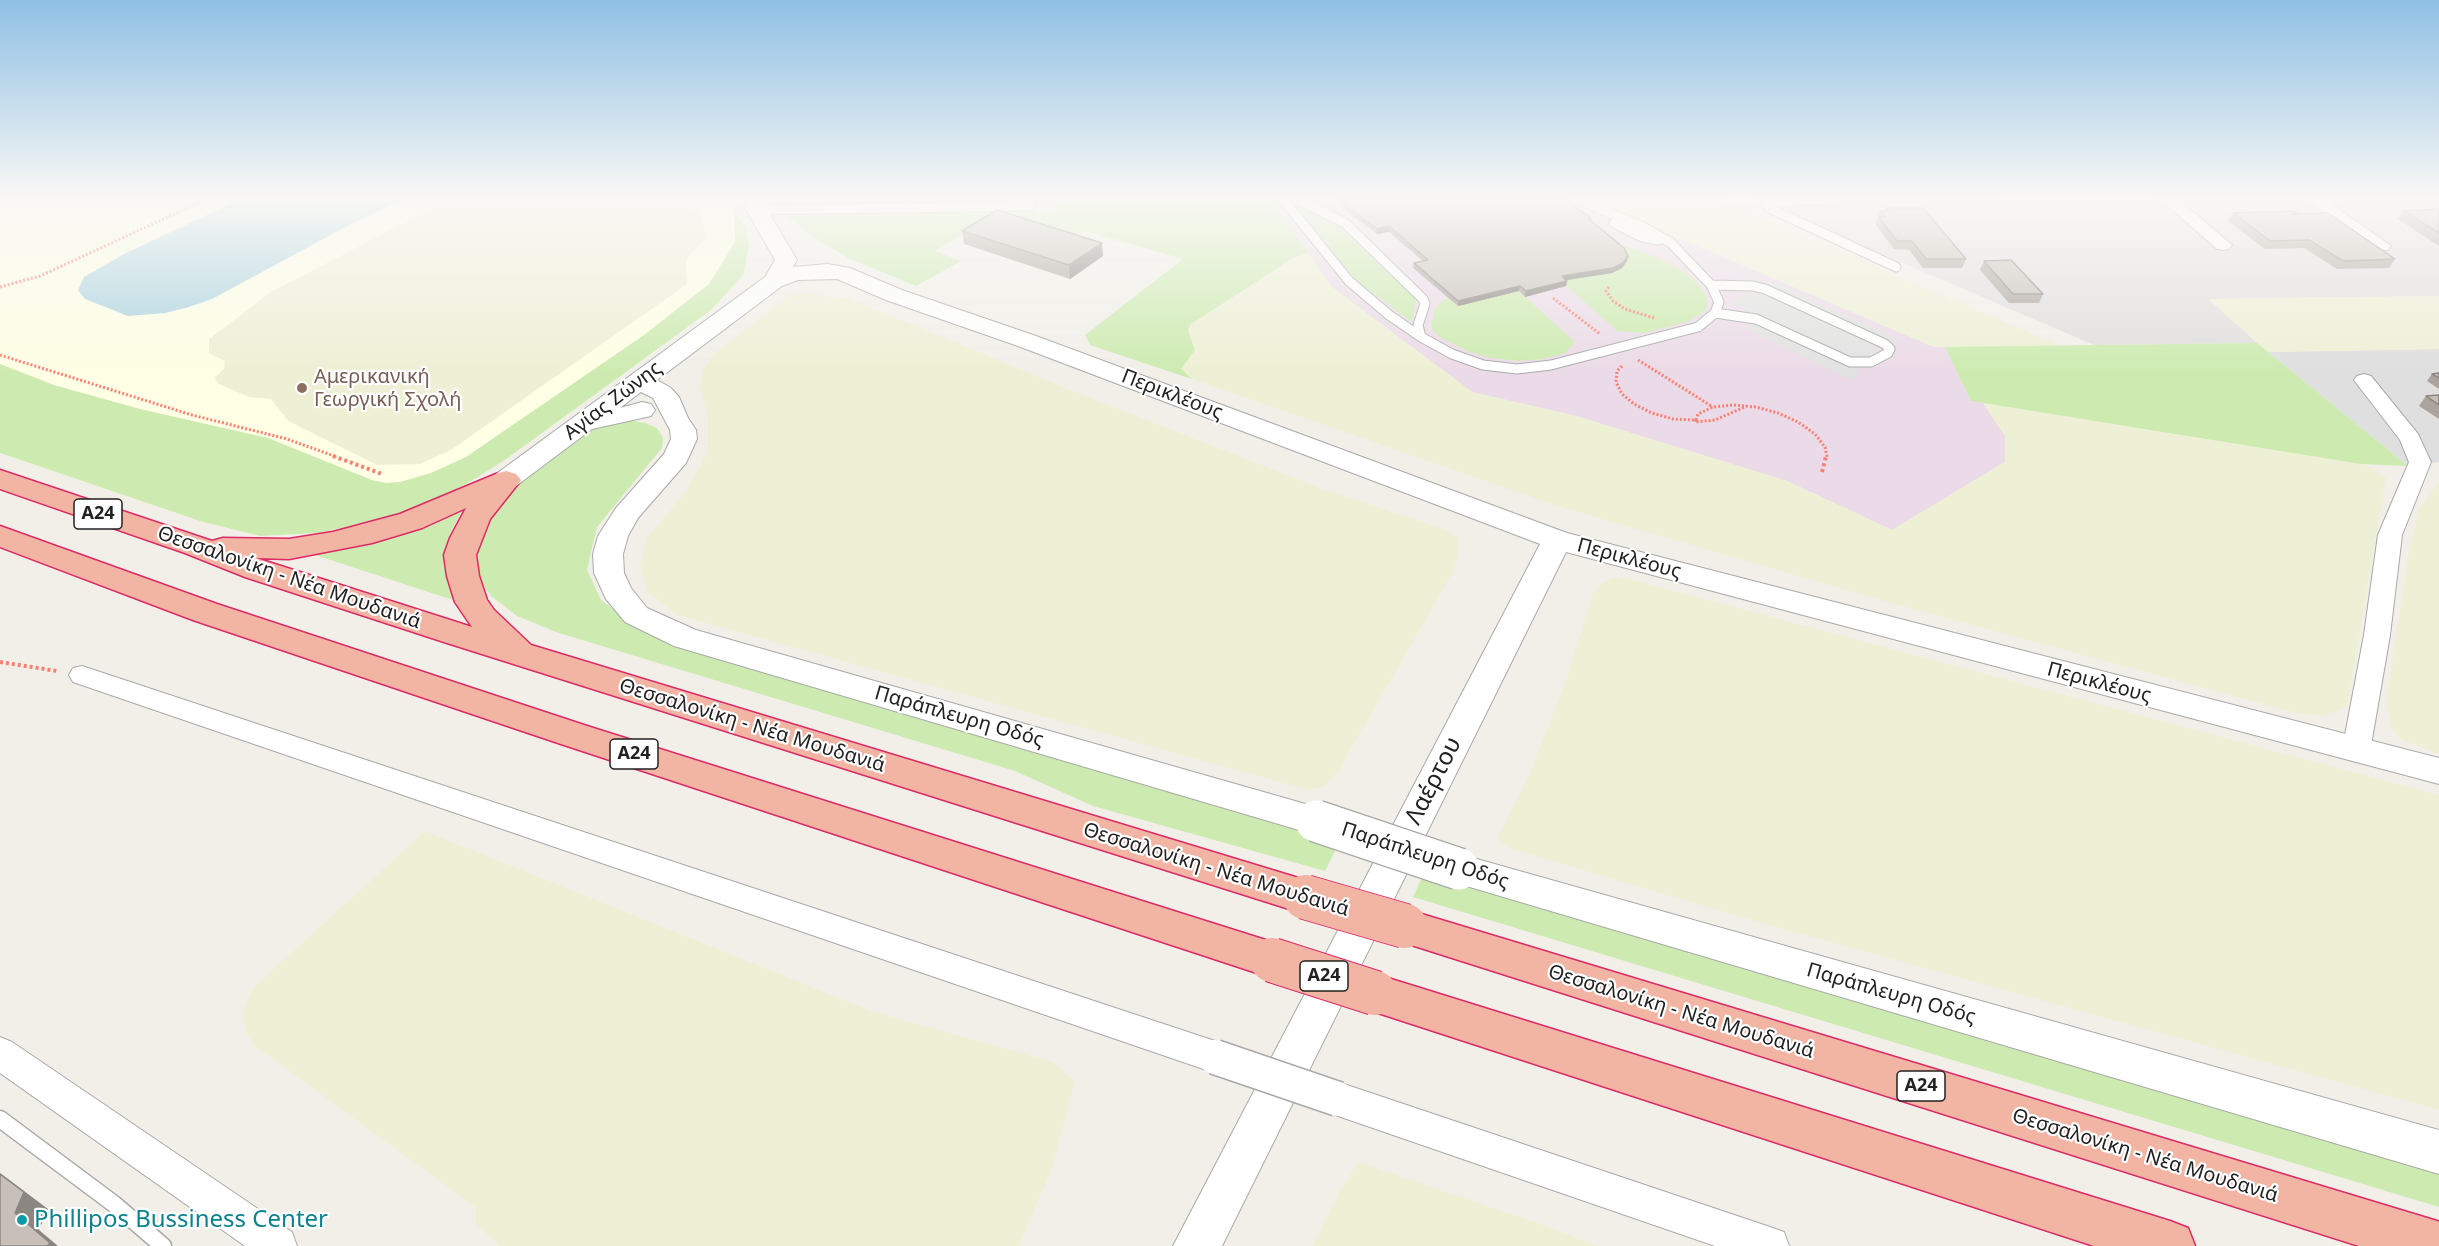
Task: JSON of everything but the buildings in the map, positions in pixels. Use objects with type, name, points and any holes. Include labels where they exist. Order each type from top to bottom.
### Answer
[{"type":"highway","name":"Θεσσαλονίκη - Νέα Μουδανιά","points":[[0,479],[196,546],[256,570],[524,655],[2437,1246]]},
{"type":"highway","points":[[196,546],[289,549],[333,542],[411,521],[506,480]]},
{"type":"highway","points":[[506,480],[476,516],[465,538],[460,555],[463,576],[471,602],[482,618],[524,655]]},
{"type":"highway","name":"Α24","points":[[0,536],[205,612],[585,739],[2170,1246]]},
{"type":"highway","points":[[1743,1111],[2000,1210],[2108,1246]]},
{"type":"street","points":[[719,320],[741,290],[772,256]]},
{"type":"street","points":[[774,281],[786,260],[784,256]]},
{"type":"street","name":"Περικλέους","points":[[796,256],[894,295],[1027,341],[1557,540],[2439,771]]},
{"type":"street","points":[[719,320],[774,281],[795,273],[835,272]]},
{"type":"street","name":"Αγίας Ζώνης","points":[[506,480],[641,382],[719,320]]},
{"type":"street","points":[[2356,750],[2377,635],[2390,535],[2420,462],[2410,440],[2364,380]]},
{"type":"street","name":"Παράπλευρη Οδός","points":[[641,382],[662,393],[670,402],[675,419],[682,430],[683,444],[676,457],[618,525],[612,536],[608,554],[609,573],[621,598],[636,615],[685,638],[1316,821],[1459,869],[2439,1152]]},
{"type":"street","points":[[619,398],[660,418],[675,419]]},
{"type":"street","points":[[575,430],[609,417],[642,410]]},
{"type":"street","name":"Λαέρτου","points":[[1197,1246],[1557,540]]},
{"type":"street","points":[[82,675],[1770,1246]]},
{"type":"street","points":[[0,1053],[278,1246]]},
{"type":"lane","points":[[1329,256],[1349,281],[1389,315],[1421,337],[1452,354],[1483,364],[1517,369],[1551,365],[1698,327],[1715,313],[1719,302],[1711,285],[1684,256]]},
{"type":"lane","points":[[1379,256],[1423,299],[1425,304],[1418,325],[1421,337]]},
{"type":"lane","points":[[1872,256],[1896,267]]},
{"type":"lane","points":[[1711,285],[1753,286],[1765,289],[1885,344],[1890,349],[1888,353],[1871,362],[1850,362],[1756,319],[1715,313]]},
{"type":"lane","points":[[0,1119],[114,1204],[163,1246]]},
{"type":"path","points":[[0,287],[40,276],[83,256]]},
{"type":"path","points":[[1609,287],[1606,291],[1613,301],[1625,309],[1675,321],[1689,329]]},
{"type":"path","points":[[1553,298],[1618,348],[1713,407]]},
{"type":"path","points":[[0,355],[172,409],[286,439],[382,474]]},
{"type":"path","points":[[1634,357],[1625,362],[1617,371],[1616,382],[1622,394],[1634,404],[1652,413],[1673,420],[1696,420],[1695,422],[1715,420],[1747,406]]},
{"type":"path","points":[[1696,420],[1698,414],[1713,407],[1747,406],[1778,413],[1798,422],[1815,434],[1825,447],[1827,460],[1822,472]]},
{"type":"path","points":[[0,662],[82,675]]},
{"type":"shaded area","name":"Αμερικανική Γεωργική Σχολή","points":[[0,256],[747,256],[744,274],[711,310],[505,460],[465,485],[380,520],[319,533],[260,536],[203,522],[0,453]]},
{"type":"shaded area","points":[[340,256],[689,256],[686,260],[687,284],[451,450],[420,464],[377,465],[288,421],[271,399],[249,397],[219,384],[214,378],[224,369],[225,361],[209,353],[209,339],[271,292]]},
{"type":"shaded area","points":[[1310,256],[1722,256],[1934,347],[1945,347],[1971,401],[1983,403],[2005,436],[2005,462],[1892,530],[1787,481],[1576,416],[1472,392],[1333,288]]},
{"type":"shaded area","points":[[1310,256],[1333,288],[1472,392],[1576,416],[1787,481],[1892,530],[2005,462],[2005,436],[1983,403],[2361,464],[2386,477],[2347,707],[2324,716],[2296,713],[1880,600],[1557,506],[1192,379],[1181,369],[1192,355],[1195,346],[1188,330],[1196,319],[1293,258]]},
{"type":"shaded area","points":[[1722,256],[1852,256],[2060,346],[1934,347]]},
{"type":"shaded area","points":[[1887,256],[2439,256],[2439,296],[2209,299],[2257,343],[2094,345]]},
{"type":"shaded area","points":[[1743,277],[1775,283],[1900,340],[1885,344],[1862,362],[1855,379],[1849,379],[1745,328],[1756,319],[1763,317],[1731,302],[1750,293],[1735,285]]},
{"type":"shaded area","points":[[789,295],[848,298],[1075,392],[1323,489],[1447,530],[1458,539],[1458,554],[1452,574],[1338,771],[1324,787],[1304,789],[677,615],[648,592],[640,565],[647,538],[685,493],[708,452],[708,415],[700,390],[701,372],[716,352]]},
{"type":"shaded area","points":[[2439,296],[2439,349],[2268,352],[2208,299]]},
{"type":"shaded area","points":[[2439,349],[2439,462],[2408,466],[2268,352]]},
{"type":"shaded area","points":[[2439,481],[2439,754],[2403,740],[2390,728],[2387,696],[2409,552],[2419,510]]},
{"type":"shaded area","points":[[1614,577],[1637,581],[2439,795],[2439,1110],[1754,921],[1509,848],[1497,839],[1529,776],[1568,675],[1593,593],[1602,583]]},
{"type":"shaded area","points":[[425,831],[871,1011],[1053,1062],[1075,1082],[1051,1170],[1019,1246],[499,1246],[476,1224],[476,1208],[254,1045],[245,1031],[244,1006],[255,986]]},
{"type":"shaded area","points":[[1358,1162],[1538,1223],[1597,1246],[1312,1246],[1339,1192]]},
{"type":"green space","points":[[726,256],[747,256],[744,274],[711,310],[505,460],[465,485],[412,511],[380,520],[319,533],[260,536],[203,522],[0,453],[0,364],[54,385],[140,409],[268,438],[372,480],[386,483],[400,482],[431,473],[466,457],[644,335],[709,284]]},
{"type":"green space","points":[[845,256],[948,256],[961,261],[916,286]]},
{"type":"green space","points":[[1173,256],[1299,256],[1191,324],[1188,330],[1195,350],[1181,369],[1192,379],[1090,345],[1085,335],[1183,259]]},
{"type":"green space","points":[[1337,256],[1370,256],[1416,301],[1412,320],[1409,320],[1357,281]]},
{"type":"green space","points":[[1623,256],[1654,256],[1685,272],[1705,294],[1708,303],[1705,311],[1689,321],[1645,333],[1617,331],[1545,266],[1612,273],[1625,264]]},
{"type":"green space","points":[[1519,291],[1575,342],[1565,353],[1543,359],[1518,361],[1491,358],[1467,351],[1439,337],[1431,327],[1435,308],[1447,297],[1458,306]]},
{"type":"green space","points":[[2257,343],[2408,466],[2361,464],[1971,401],[1945,347]]},
{"type":"green space","points":[[626,420],[645,423],[657,428],[663,438],[662,448],[597,527],[587,570],[601,600],[634,624],[1340,841],[1325,871],[1093,806],[1015,771],[559,633],[517,616],[491,596],[474,573],[473,543],[497,498],[587,430]]},
{"type":"green space","points":[[473,500],[462,511],[450,533],[443,557],[447,579],[456,598],[453,600],[309,553]]},
{"type":"green space","points":[[1428,864],[2439,1166],[2439,1207],[1413,897]]},
{"type":"water","points":[[120,256],[291,256],[212,299],[165,313],[128,316],[85,299],[78,290],[84,277]]},
{"type":"place","name":"Αμερικανική Γεωργική Σχολή","points":[[302,388]]},
{"type":"place","name":"Phillipos Bussiness Center","points":[[22,1220]]}]
